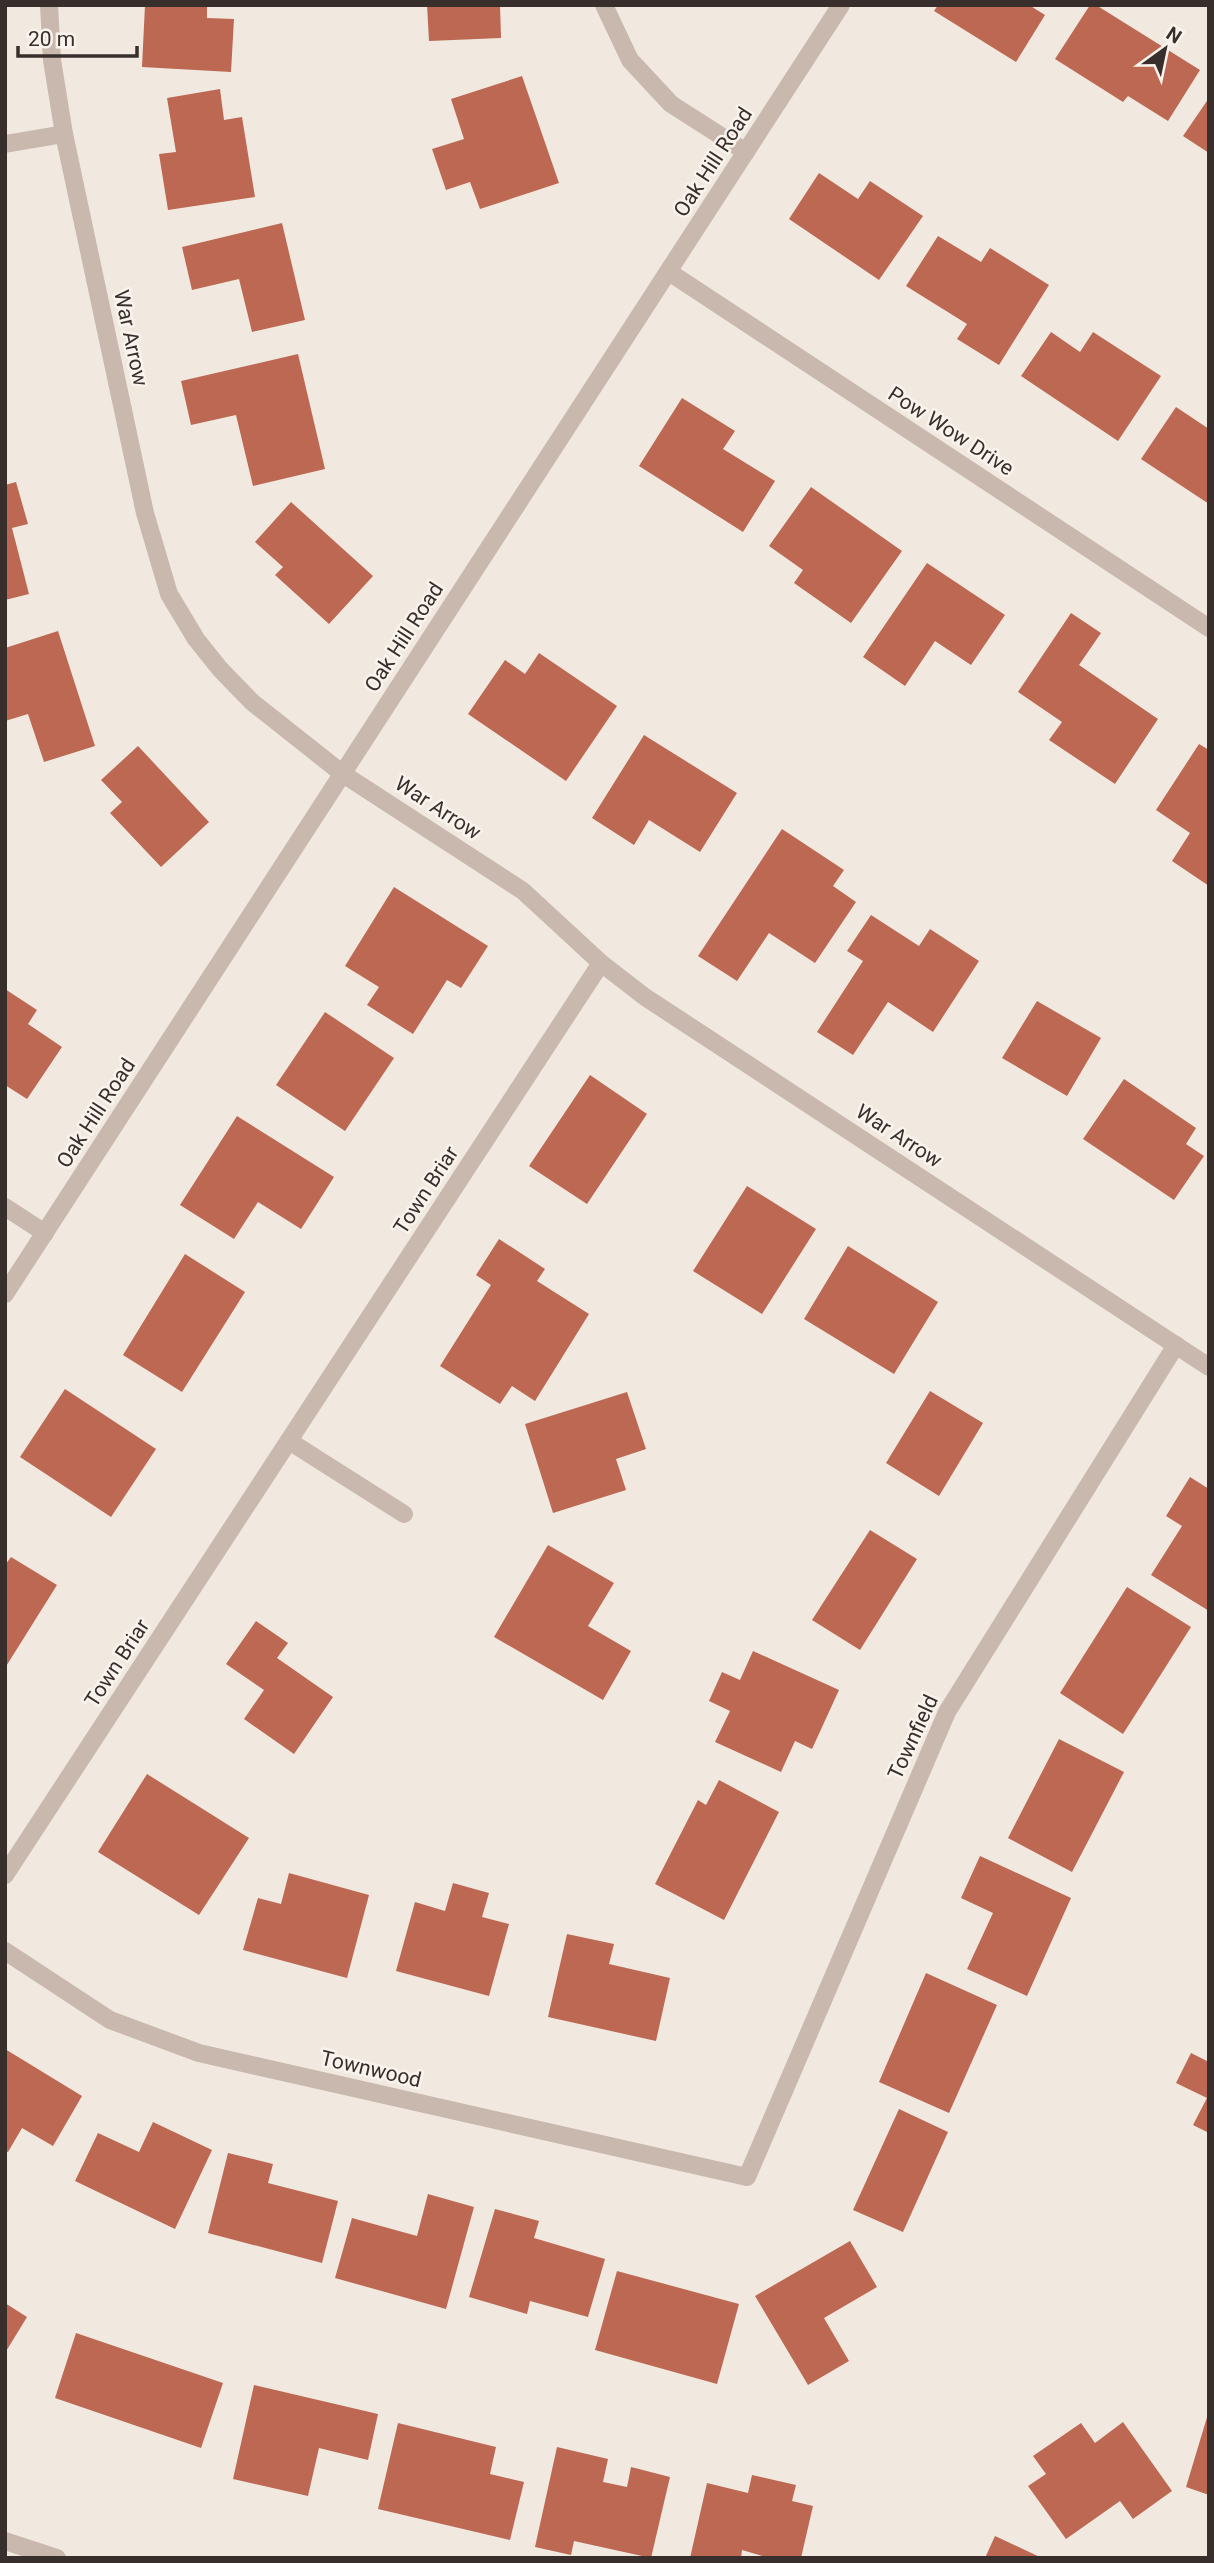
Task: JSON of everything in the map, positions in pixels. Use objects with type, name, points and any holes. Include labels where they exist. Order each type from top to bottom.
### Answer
[{"type":"street","name":"War Arrow","points":[[49,5],[52,60],[64,134],[145,513],[169,594],[196,639],[220,669],[252,702],[343,774],[523,891],[601,964],[645,998],[1209,1367]]},
{"type":"street","points":[[604,5],[630,60],[671,104],[746,152]]},
{"type":"street","name":"Oak Hill Road","points":[[5,1294],[841,5]]},
{"type":"street","points":[[5,144],[64,134]]},
{"type":"street","name":"Pow Wow Drive","points":[[669,272],[1209,628]]},
{"type":"street","name":"Town Briar","points":[[5,1875],[601,964]]},
{"type":"street","points":[[5,1207],[45,1233]]},
{"type":"street","name":"Townfield","points":[[747,2177],[947,1712],[1176,1345]]},
{"type":"street","points":[[289,1441],[404,1514]]},
{"type":"street","name":"Townwood","points":[[5,1951],[110,2020],[199,2053],[747,2177]]},
{"type":"street","points":[[5,2541],[57,2558]]},
{"type":"building","points":[[145,5],[207,5],[207,18],[234,19],[231,72],[142,67]]},
{"type":"building","points":[[427,5],[500,5],[501,38],[429,41]]},
{"type":"building","points":[[938,5],[1029,5],[1045,15],[1016,62],[934,11]]},
{"type":"building","points":[[1090,5],[1096,5],[1200,70],[1168,121],[1128,96],[1123,102],[1055,59]]},
{"type":"building","points":[[522,76],[559,183],[480,209],[470,182],[446,190],[432,149],[464,139],[451,99]]},
{"type":"building","points":[[220,89],[224,120],[242,117],[255,197],[168,210],[159,154],[176,152],[167,98]]},
{"type":"building","points":[[1209,98],[1209,153],[1183,136]]},
{"type":"building","points":[[819,173],[858,199],[870,181],[923,216],[879,280],[789,219]]},
{"type":"building","points":[[282,223],[305,320],[252,332],[239,279],[192,290],[182,247]]},
{"type":"building","points":[[938,236],[981,262],[990,248],[1049,285],[999,365],[957,339],[967,324],[906,286]]},
{"type":"building","points":[[1051,332],[1080,352],[1093,332],[1161,376],[1118,441],[1021,376]]},
{"type":"building","points":[[298,354],[325,469],[253,486],[236,415],[191,425],[181,381]]},
{"type":"building","points":[[682,398],[735,431],[723,449],[775,481],[743,532],[639,466]]},
{"type":"building","points":[[1176,407],[1209,429],[1209,504],[1141,459]]},
{"type":"building","points":[[16,482],[28,524],[12,528],[29,594],[5,600],[5,485]]},
{"type":"building","points":[[811,487],[902,551],[851,623],[794,583],[803,570],[769,546]]},
{"type":"building","points":[[291,502],[373,576],[329,624],[275,575],[283,567],[255,542]]},
{"type":"building","points":[[927,563],[1005,615],[971,665],[935,641],[905,686],[863,657]]},
{"type":"building","points":[[1071,613],[1101,633],[1079,665],[1158,719],[1115,784],[1049,740],[1062,722],[1018,692]]},
{"type":"building","points":[[58,631],[95,746],[44,762],[28,714],[5,721],[5,648]]},
{"type":"building","points":[[539,653],[617,706],[566,781],[468,714],[505,660],[525,674]]},
{"type":"building","points":[[644,735],[737,793],[700,852],[649,820],[634,845],[592,818]]},
{"type":"building","points":[[1199,744],[1209,750],[1209,886],[1172,861],[1190,833],[1156,810]]},
{"type":"building","points":[[138,746],[209,822],[161,867],[110,813],[122,802],[101,780]]},
{"type":"building","points":[[782,829],[844,870],[833,886],[856,902],[815,963],[769,933],[737,981],[698,956]]},
{"type":"building","points":[[394,887],[488,946],[461,988],[447,980],[413,1034],[367,1005],[379,987],[345,966]]},
{"type":"building","points":[[871,915],[919,946],[930,929],[979,961],[933,1032],[888,1002],[853,1055],[817,1032],[863,961],[847,951]]},
{"type":"building","points":[[5,989],[37,1010],[28,1024],[62,1047],[27,1099],[5,1085]]},
{"type":"building","points":[[1037,1001],[1101,1038],[1067,1096],[1002,1058]]},
{"type":"building","points":[[325,1012],[394,1058],[345,1131],[276,1085]]},
{"type":"building","points":[[590,1075],[647,1114],[587,1204],[529,1166]]},
{"type":"building","points":[[1124,1079],[1196,1128],[1186,1144],[1204,1156],[1174,1200],[1083,1139]]},
{"type":"building","points":[[237,1116],[334,1177],[301,1229],[258,1202],[234,1239],[180,1205]]},
{"type":"building","points":[[747,1186],[816,1229],[762,1314],[693,1271]]},
{"type":"building","points":[[499,1239],[545,1269],[537,1281],[589,1314],[535,1401],[512,1386],[500,1404],[440,1366],[491,1285],[476,1275]]},
{"type":"building","points":[[848,1246],[938,1302],[894,1374],[804,1319]]},
{"type":"building","points":[[185,1254],[245,1292],[182,1392],[123,1355]]},
{"type":"building","points":[[65,1389],[156,1449],[111,1517],[20,1457]]},
{"type":"building","points":[[930,1391],[983,1423],[939,1496],[886,1463]]},
{"type":"building","points":[[627,1392],[646,1449],[616,1459],[626,1490],[553,1513],[525,1424]]},
{"type":"building","points":[[1190,1477],[1209,1489],[1209,1611],[1151,1575],[1182,1526],[1166,1516]]},
{"type":"building","points":[[870,1530],[917,1559],[860,1650],[812,1620]]},
{"type":"building","points":[[548,1545],[614,1583],[588,1626],[631,1651],[603,1700],[494,1637]]},
{"type":"building","points":[[11,1557],[57,1585],[5,1668],[5,1565]]},
{"type":"building","points":[[1127,1587],[1191,1627],[1123,1734],[1060,1693]]},
{"type":"building","points":[[256,1621],[288,1643],[277,1658],[333,1697],[294,1754],[244,1719],[264,1690],[226,1664]]},
{"type":"building","points":[[753,1651],[839,1690],[812,1749],[795,1741],[781,1772],[715,1742],[730,1711],[709,1701],[722,1672],[740,1680]]},
{"type":"building","points":[[1059,1739],[1124,1772],[1072,1872],[1008,1838]]},
{"type":"building","points":[[147,1774],[249,1838],[199,1915],[98,1852]]},
{"type":"building","points":[[719,1780],[779,1812],[724,1920],[655,1884],[698,1800],[706,1805]]},
{"type":"building","points":[[980,1856],[1071,1898],[1027,1996],[967,1969],[993,1913],[961,1898]]},
{"type":"building","points":[[289,1873],[369,1895],[347,1978],[243,1950],[258,1898],[281,1904]]},
{"type":"building","points":[[453,1883],[489,1893],[482,1917],[509,1924],[489,1996],[396,1971],[415,1902],[445,1911]]},
{"type":"building","points":[[567,1934],[614,1944],[609,1964],[670,1978],[656,2041],[548,2017]]},
{"type":"building","points":[[926,1973],[997,2005],[949,2113],[879,2082]]},
{"type":"building","points":[[5,2049],[82,2096],[53,2146],[22,2128],[8,2152],[5,2151]]},
{"type":"building","points":[[1191,2053],[1209,2062],[1209,2133],[1193,2125],[1207,2098],[1176,2083]]},
{"type":"building","points":[[899,2109],[948,2132],[903,2232],[853,2210]]},
{"type":"building","points":[[153,2122],[212,2150],[175,2229],[75,2181],[98,2133],[139,2152]]},
{"type":"building","points":[[228,2153],[273,2164],[268,2183],[338,2201],[322,2263],[208,2233]]},
{"type":"building","points":[[428,2194],[474,2207],[446,2309],[335,2278],[352,2218],[417,2236]]},
{"type":"building","points":[[495,2209],[539,2221],[534,2238],[605,2259],[588,2317],[530,2301],[527,2314],[469,2297]]},
{"type":"building","points":[[850,2241],[877,2287],[824,2318],[849,2361],[808,2385],[755,2296]]},
{"type":"building","points":[[617,2271],[739,2304],[717,2384],[595,2350]]},
{"type":"building","points":[[5,2303],[27,2317],[5,2353]]},
{"type":"building","points":[[76,2333],[223,2383],[201,2448],[55,2398]]},
{"type":"building","points":[[254,2385],[378,2414],[368,2460],[319,2448],[308,2496],[233,2479]]},
{"type":"building","points":[[1209,2414],[1209,2495],[1186,2487]]},
{"type":"building","points":[[1123,2422],[1172,2491],[1133,2519],[1120,2501],[1066,2539],[1028,2486],[1046,2474],[1033,2456],[1081,2423],[1095,2443]]},
{"type":"building","points":[[398,2423],[496,2447],[490,2474],[524,2482],[510,2540],[378,2509]]},
{"type":"building","points":[[557,2447],[608,2459],[603,2482],[627,2487],[631,2467],[670,2477],[651,2558],[574,2541],[571,2555],[535,2547]]},
{"type":"building","points":[[752,2475],[796,2485],[792,2501],[813,2506],[801,2558],[769,2558],[742,2550],[741,2558],[690,2558],[707,2483],[748,2493]]},
{"type":"building","points":[[995,2536],[1042,2558],[985,2558]]}]
